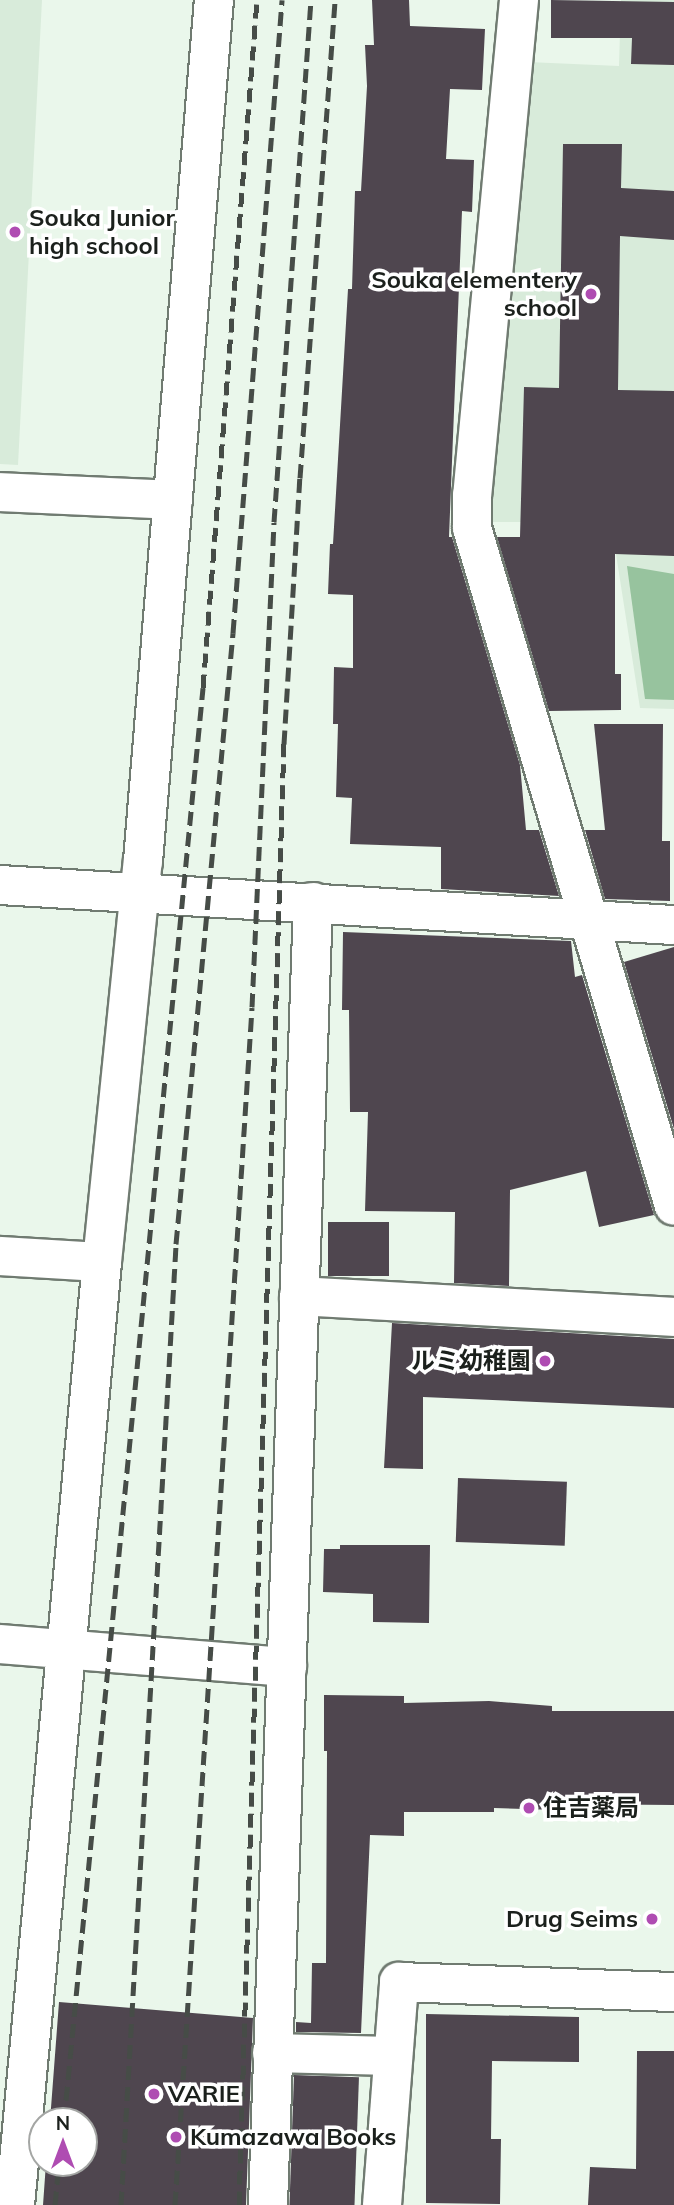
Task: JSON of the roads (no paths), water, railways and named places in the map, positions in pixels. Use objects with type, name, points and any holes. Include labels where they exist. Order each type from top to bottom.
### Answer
[{"type":"street","points":[[15,2205],[15,2036],[67,1648],[102,1262],[140,893],[214,0]]},
{"type":"street","points":[[519,0],[473,481],[472,528],[674,1206]]},
{"type":"street","points":[[0,492],[173,500]]},
{"type":"street","points":[[0,886],[313,902],[674,925]]},
{"type":"street","points":[[268,2205],[313,902]]},
{"type":"street","points":[[0,1256],[102,1262]]},
{"type":"street","points":[[299,1296],[674,1317]]},
{"type":"street","points":[[0,1644],[287,1667]]},
{"type":"street","points":[[382,2205],[399,1982],[674,1992]]},
{"type":"street","points":[[272,2053],[392,2056]]},
{"type":"railway","points":[[65,2107],[203,688],[257,0]]},
{"type":"railway","points":[[121,2205],[176,1244],[233,633],[282,0]]},
{"type":"railway","points":[[175,2205],[252,1007],[274,522],[311,0]]},
{"type":"railway","points":[[239,2205],[284,744],[300,478],[335,0]]},
{"type":"railway","points":[[55,2205],[58,2177]]},
{"type":"place","name":"Souka Junior high school","points":[[15,232]]},
{"type":"place","name":"Souka elementery school","points":[[591,294]]},
{"type":"place","name":"ルミ幼稚園","points":[[545,1361]]},
{"type":"place","name":"住吉薬局","points":[[529,1808]]},
{"type":"place","name":"Drug Seims","points":[[652,1919]]},
{"type":"place","name":"VARIE","points":[[154,2094]]},
{"type":"place","name":"Kumazawa Books","points":[[176,2137]]}]
